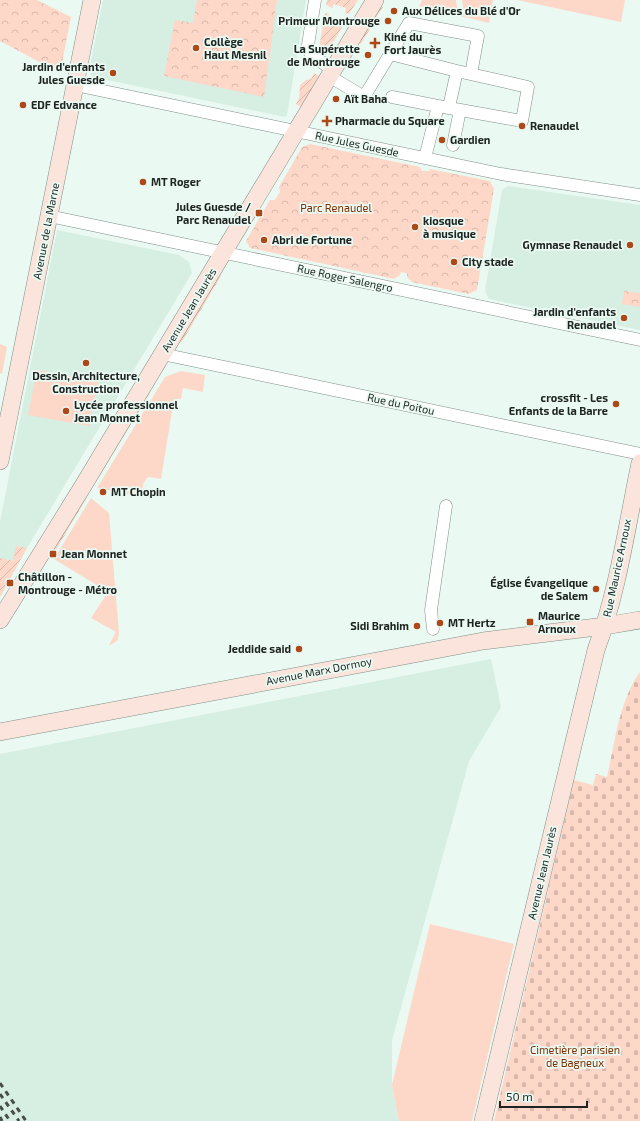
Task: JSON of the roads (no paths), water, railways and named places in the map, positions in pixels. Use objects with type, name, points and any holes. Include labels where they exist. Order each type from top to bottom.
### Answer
[{"type":"main road","name":"Avenue de la Marne","points":[[0,461],[92,0]]},
{"type":"main road","name":"Avenue Jean Jaurès","points":[[0,619],[162,354],[375,0]]},
{"type":"main road","name":"Rue Maurice Arnoux","points":[[604,626],[640,463]]},
{"type":"main road","name":"Avenue Marx Dormoy","points":[[0,732],[483,640],[604,626],[640,620]]},
{"type":"main road","name":"Avenue Jean Jaurès","points":[[483,1121],[594,658],[604,626]]},
{"type":"street","points":[[315,0],[308,45],[310,53],[331,73],[364,97],[409,23],[478,36],[471,74]]},
{"type":"street","points":[[390,54],[528,87],[522,121],[392,96]]},
{"type":"street","points":[[426,158],[449,108],[456,71]]},
{"type":"street","name":"Rue Jules Guesde","points":[[75,84],[501,174],[640,195]]},
{"type":"street","points":[[449,108],[453,145]]},
{"type":"street","name":"Rue Roger Salengro","points":[[49,216],[640,340]]},
{"type":"street","name":"Rue du Poitou","points":[[162,354],[640,454]]},
{"type":"street","points":[[433,628],[431,610],[446,506]]},
{"type":"railway","points":[[0,1083],[26,1121]]},
{"type":"railway","points":[[0,1094],[19,1121]]},
{"type":"railway","points":[[0,1106],[10,1121]]},
{"type":"railway","points":[[0,1117],[2,1121]]},
{"type":"place","name":"Aux Délices du Blé d'Or","points":[[394,11]]},
{"type":"place","name":"Primeur Montrouge","points":[[388,21]]},
{"type":"place","name":"Kiné du Fort Jaurès","points":[[375,43]]},
{"type":"place","name":"Collège Haut Mesnil","points":[[196,48]]},
{"type":"place","name":"La Supérette de Montrouge","points":[[368,55]]},
{"type":"place","name":"Jardin d'enfants Jules Guesde","points":[[113,73]]},
{"type":"place","name":"Aït Baha","points":[[336,99]]},
{"type":"place","name":"EDF Edvance","points":[[23,105]]},
{"type":"place","name":"Pharmacie du Square","points":[[327,121]]},
{"type":"place","name":"Renaudel","points":[[522,126]]},
{"type":"place","name":"Gardien","points":[[442,140]]},
{"type":"place","name":"MT Roger","points":[[143,182]]},
{"type":"place","name":"Jules Guesde / Parc Renaudel","points":[[259,213]]},
{"type":"place","name":"kiosque à musique","points":[[415,227]]},
{"type":"place","name":"Abri de Fortune","points":[[264,240]]},
{"type":"place","name":"Gymnase Renaudel","points":[[630,245]]},
{"type":"place","name":"City stade","points":[[454,262]]},
{"type":"place","name":"Jardin d'enfants Renaudel","points":[[624,318]]},
{"type":"place","name":"Dessin, Architecture, Construction","points":[[86,363]]},
{"type":"place","name":"crossfit - Les Enfants de la Barre","points":[[616,404]]},
{"type":"place","name":"Lycée professionnel Jean Monnet","points":[[66,411]]},
{"type":"place","name":"MT Chopin","points":[[103,492]]},
{"type":"place","name":"Jean Monnet","points":[[53,554]]},
{"type":"place","name":"Châtillon - Montrouge - Métro","points":[[10,583]]},
{"type":"place","name":"Église Évangelique de Salem","points":[[596,589]]},
{"type":"place","name":"Maurice Arnoux","points":[[530,622]]},
{"type":"place","name":"MT Hertz","points":[[440,623]]},
{"type":"place","name":"Sidi Brahim","points":[[417,626]]},
{"type":"place","name":"Jeddide said","points":[[299,649]]},
{"type":"park label","name":"Parc Renaudel","points":[[336,208]]},
{"type":"park label","name":"Cimetière parisien de Bagneux","points":[[575,1056]]}]
